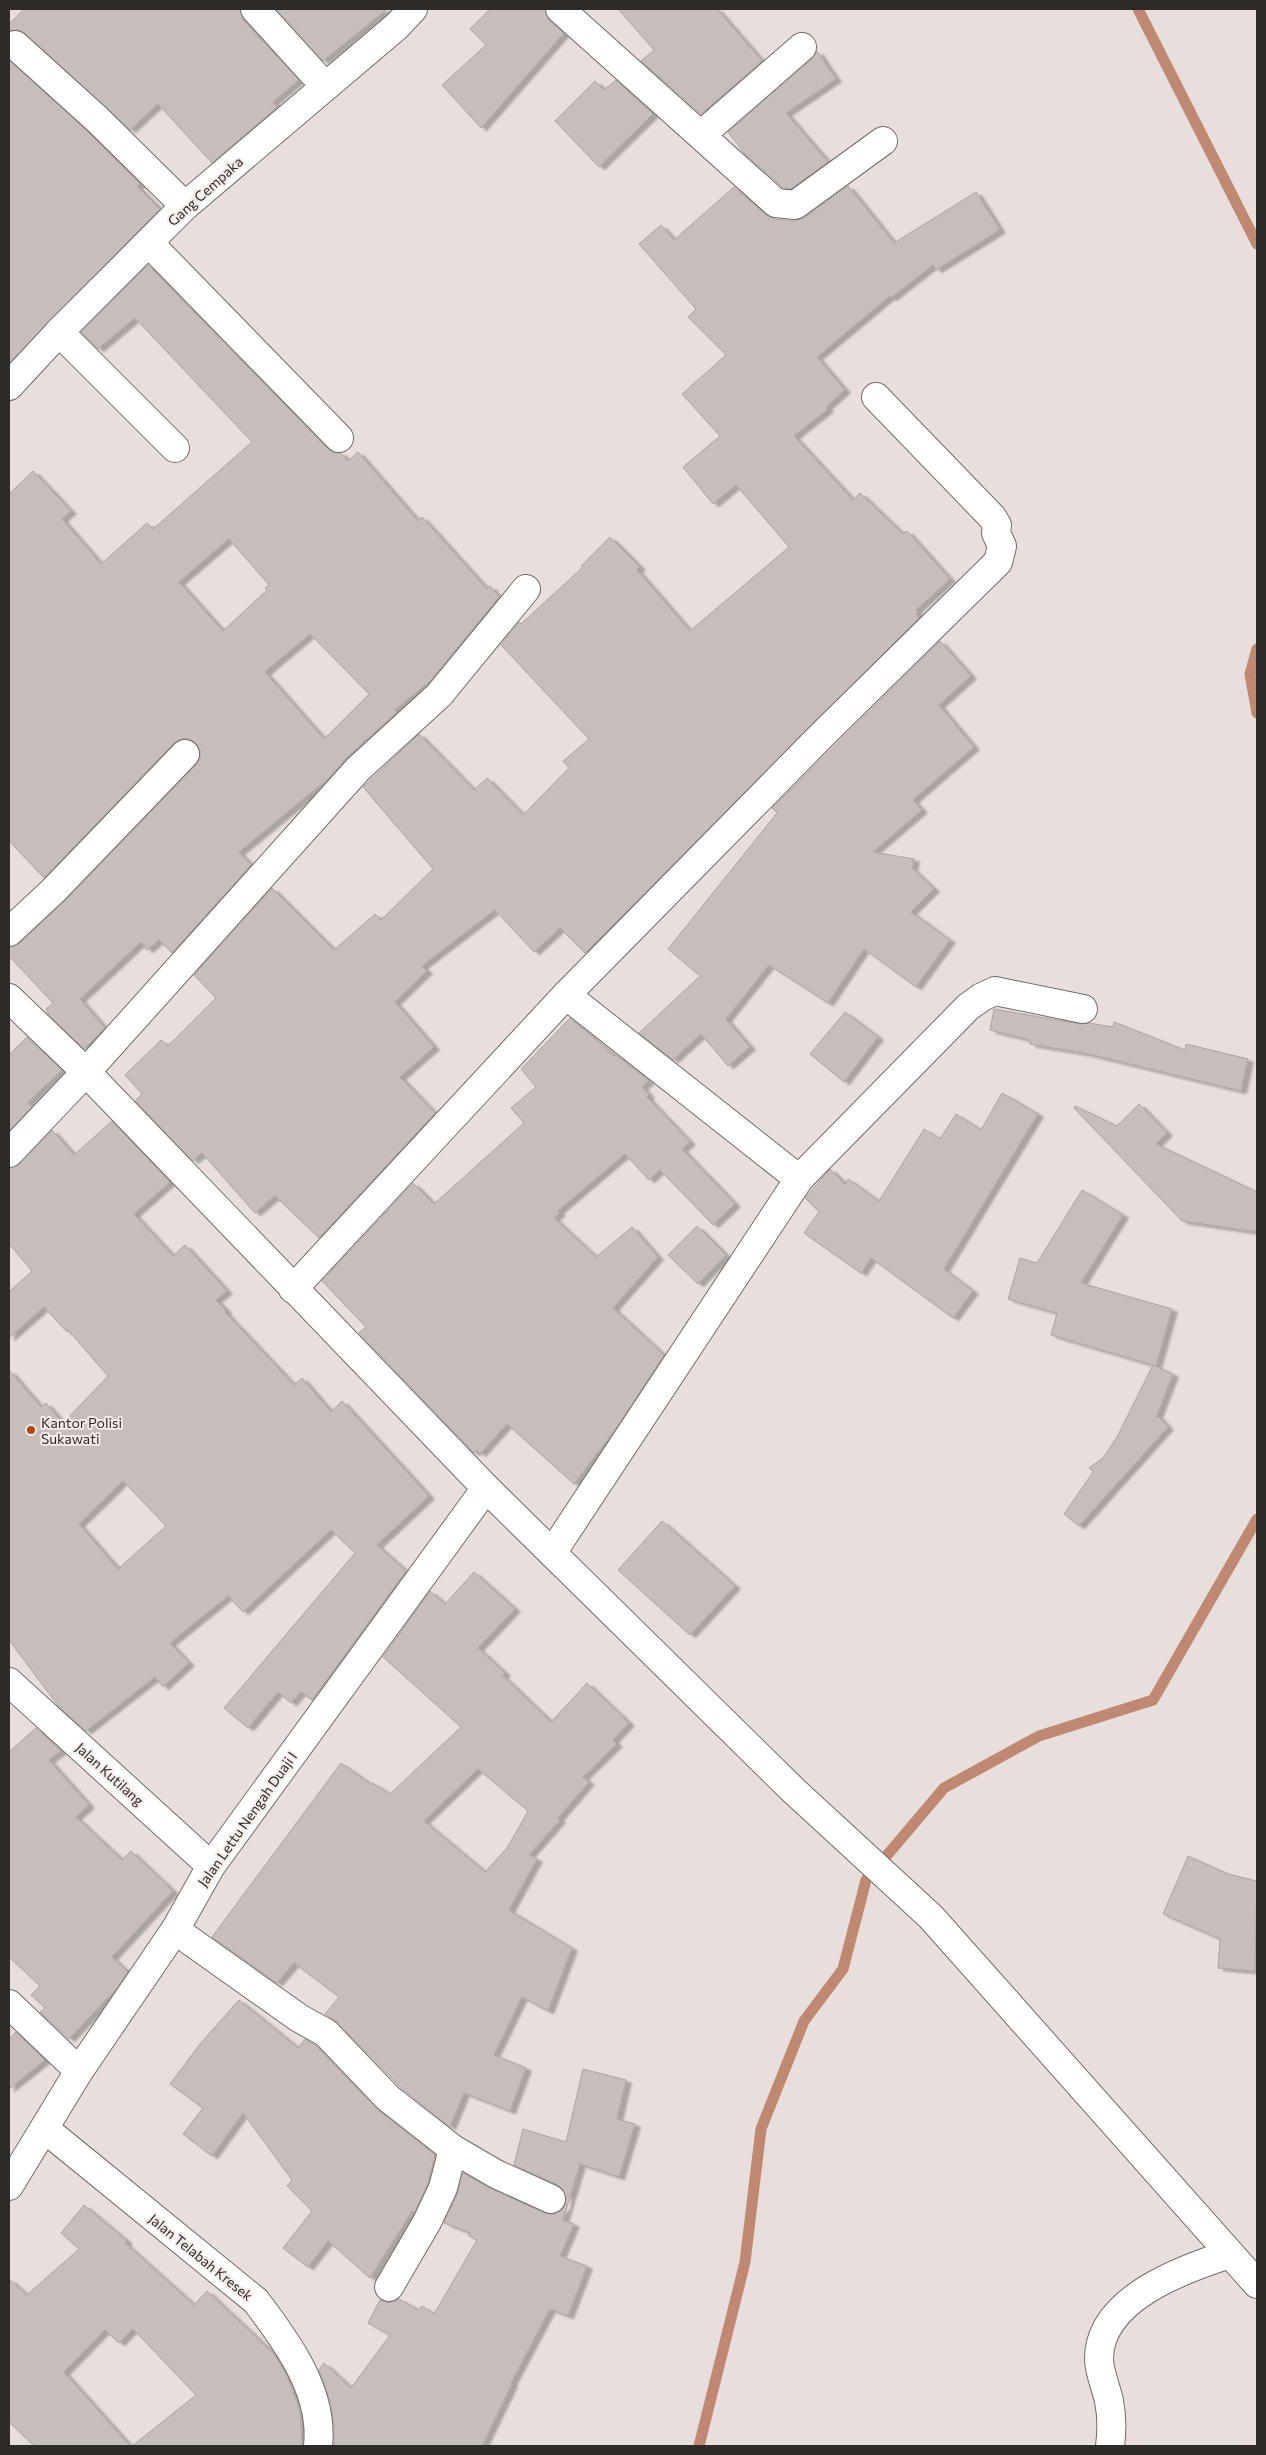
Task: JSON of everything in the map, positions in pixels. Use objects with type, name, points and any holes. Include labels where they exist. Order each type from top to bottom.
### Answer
[{"type":"street","points":[[254,9],[325,86]]},
{"type":"street","name":"Gang Cempaka","points":[[9,386],[59,332],[185,206],[397,26],[412,9]]},
{"type":"street","points":[[574,13],[701,135],[776,203],[795,205],[883,140]]},
{"type":"street","points":[[16,45],[98,120],[185,206]]},
{"type":"street","points":[[701,135],[802,47]]},
{"type":"street","points":[[149,243],[339,438]]},
{"type":"street","points":[[59,332],[175,448]]},
{"type":"street","points":[[293,1289],[566,995],[807,750],[998,562],[1002,546],[992,517],[876,397]]},
{"type":"street","points":[[9,1153],[86,1072],[358,769],[439,695],[526,589]]},
{"type":"street","points":[[9,932],[54,890],[185,754]]},
{"type":"street","points":[[552,1552],[798,1179],[929,1045],[982,996],[995,991],[1083,1009]]},
{"type":"street","points":[[566,995],[798,1179]]},
{"type":"street","points":[[9,998],[86,1072],[486,1488],[793,1790],[931,1917],[1248,2270]]},
{"type":"street","name":"Jalan Lettu Nengah Duaji I","points":[[9,2186],[79,2071],[175,1930],[211,1866],[486,1488]]},
{"type":"street","name":"Jalan Kutilang","points":[[9,1682],[211,1866]]},
{"type":"street","points":[[175,1930],[299,2018],[326,2034],[388,2098],[453,2149],[496,2174],[552,2199]]},
{"type":"street","points":[[9,2004],[79,2071]]},
{"type":"street","name":"Jalan Telabah Kresek","points":[[45,2129],[256,2301],[282,2336],[303,2373],[316,2408],[320,2435],[318,2446]]},
{"type":"street","points":[[389,2286],[431,2213],[443,2188],[453,2149]]},
{"type":"street","points":[[1110,2446],[1113,2428],[1109,2400],[1103,2384],[1099,2359],[1104,2334],[1122,2309],[1151,2286],[1188,2268],[1248,2270]]},
{"type":"building","points":[[24,9],[240,9],[243,20],[299,80],[273,102],[277,107],[212,163],[158,104],[130,130],[25,33],[18,30],[9,31],[9,24]]},
{"type":"building","points":[[276,9],[387,9],[323,61]]},
{"type":"building","points":[[490,9],[545,9],[549,20],[564,33],[481,128],[442,85],[486,45],[470,29]]},
{"type":"building","points":[[618,9],[717,9],[762,61],[701,114],[641,61],[654,50]]},
{"type":"building","points":[[817,51],[836,79],[786,113],[828,162],[791,189],[783,188],[744,153],[728,132],[812,59]]},
{"type":"building","points":[[9,60],[87,131],[140,184],[137,186],[160,209],[9,363]]},
{"type":"building","points":[[616,80],[653,114],[599,167],[555,121],[595,81],[604,90]]},
{"type":"building","points":[[848,186],[894,243],[976,192],[1000,230],[936,270],[933,265],[891,298],[890,296],[817,357],[845,390],[826,407],[828,409],[794,436],[853,500],[860,493],[903,534],[907,531],[950,579],[916,610],[919,618],[585,953],[560,928],[534,952],[495,910],[422,966],[427,971],[395,1002],[434,1047],[400,1077],[435,1113],[319,1238],[275,1196],[255,1213],[202,1153],[193,1161],[135,1101],[142,1094],[125,1075],[161,1040],[168,1046],[216,998],[194,975],[272,888],[334,950],[375,914],[381,920],[433,869],[363,787],[419,734],[474,790],[487,778],[523,815],[569,768],[563,761],[589,739],[501,645],[519,622],[521,624],[583,567],[581,566],[610,537],[640,567],[637,570],[690,631],[789,547],[736,485],[713,504],[683,467],[720,436],[682,394],[726,355],[688,317],[696,309],[639,244],[661,225],[674,240],[734,187],[766,215],[774,219],[793,221],[804,218]]},
{"type":"building","points":[[148,265],[328,449],[334,453],[341,453],[348,461],[358,452],[418,521],[422,517],[487,589],[490,586],[499,597],[430,681],[395,710],[397,712],[347,757],[329,778],[239,852],[251,865],[172,953],[159,940],[147,950],[141,942],[80,999],[105,1028],[84,1049],[49,1015],[46,1009],[53,1003],[9,956],[9,947],[20,943],[65,901],[196,765],[200,758],[200,750],[196,743],[189,739],[181,739],[174,743],[44,878],[9,841],[9,494],[33,471],[71,511],[62,519],[101,564],[147,523],[153,529],[252,442],[135,318],[98,349],[81,332]],"holes":[[[229,539],[269,585],[265,588],[267,590],[223,631],[179,582]],[[310,634],[369,694],[324,739],[265,672]]]},
{"type":"building","points":[[940,641],[971,676],[939,705],[974,747],[913,800],[922,810],[873,852],[914,859],[912,868],[934,889],[911,912],[950,940],[916,987],[864,949],[828,1003],[769,965],[726,1019],[750,1047],[728,1066],[701,1034],[673,1060],[639,1033],[700,976],[668,949],[777,813],[772,808]]},
{"type":"building","points":[[994,1009],[1080,1024],[1089,1023],[1113,1027],[1114,1022],[1185,1050],[1186,1044],[1248,1059],[1241,1091],[1084,1053],[1030,1044],[1030,1040],[990,1030]]},
{"type":"building","points":[[845,1012],[878,1037],[844,1082],[810,1054]]},
{"type":"building","points":[[570,1018],[615,1056],[649,1081],[642,1087],[649,1095],[647,1097],[690,1142],[682,1149],[735,1204],[713,1225],[660,1170],[649,1180],[625,1154],[558,1211],[560,1213],[554,1218],[596,1257],[632,1227],[658,1257],[613,1308],[664,1355],[617,1427],[574,1484],[507,1424],[480,1454],[477,1450],[474,1453],[359,1333],[366,1327],[322,1281],[413,1183],[434,1204],[524,1123],[511,1108],[536,1087],[521,1069]]},
{"type":"building","points":[[27,1037],[62,1070],[28,1102],[32,1107],[9,1131],[9,1055]]},
{"type":"building","points":[[1002,1093],[1038,1114],[944,1269],[973,1291],[953,1318],[871,1258],[861,1273],[804,1233],[819,1212],[805,1198],[830,1169],[845,1184],[848,1179],[879,1201],[924,1129],[940,1139],[956,1114],[981,1130]]},
{"type":"building","points":[[1139,1104],[1167,1133],[1156,1144],[1257,1192],[1257,1232],[1182,1221],[1074,1108],[1075,1106],[1117,1126]]},
{"type":"building","points":[[112,1121],[170,1182],[134,1214],[173,1256],[185,1245],[227,1291],[216,1300],[226,1310],[225,1312],[294,1385],[302,1378],[331,1412],[342,1401],[429,1496],[377,1545],[406,1571],[312,1700],[301,1692],[291,1703],[278,1692],[248,1728],[224,1708],[355,1553],[331,1530],[243,1612],[228,1596],[170,1643],[189,1663],[163,1687],[155,1677],[86,1731],[59,1707],[9,1640],[9,1370],[41,1407],[46,1403],[63,1423],[108,1376],[68,1330],[67,1332],[44,1307],[9,1338],[9,1292],[32,1271],[9,1244],[9,1168],[20,1164],[52,1130],[74,1155]],"holes":[[[123,1481],[166,1526],[118,1569],[79,1524]]]},
{"type":"building","points":[[1082,1190],[1123,1215],[1081,1283],[1172,1309],[1156,1366],[1051,1335],[1057,1313],[1008,1299],[1020,1258],[1037,1263]]},
{"type":"building","points":[[697,1226],[726,1255],[698,1284],[668,1255]]},
{"type":"building","points":[[1153,1365],[1173,1374],[1156,1418],[1158,1416],[1168,1427],[1079,1526],[1064,1514],[1093,1472],[1089,1468],[1103,1458],[1117,1437]]},
{"type":"building","points":[[662,1521],[735,1586],[690,1635],[618,1570]]},
{"type":"building","points":[[474,1572],[515,1609],[478,1648],[505,1673],[502,1675],[551,1722],[587,1683],[629,1723],[613,1740],[617,1744],[583,1777],[589,1782],[558,1818],[560,1820],[529,1855],[537,1859],[509,1910],[572,1948],[548,2011],[522,1997],[494,2055],[526,2068],[510,2111],[464,2093],[450,2127],[399,2086],[337,2022],[325,2014],[339,1997],[294,1963],[277,1983],[212,1937],[341,1763],[372,1785],[373,1783],[390,1794],[461,1727],[383,1657],[430,1591],[445,1604]],"holes":[[[478,1769],[528,1811],[507,1848],[485,1872],[424,1821]]]},
{"type":"building","points":[[36,1728],[61,1751],[49,1760],[89,1805],[76,1817],[122,1860],[131,1851],[173,1891],[112,1957],[128,1972],[117,1988],[69,2039],[40,2012],[45,2008],[31,1995],[40,1986],[9,1957],[9,1752]]},
{"type":"building","points":[[1188,1856],[1228,1874],[1257,1881],[1255,1971],[1218,1968],[1220,1939],[1163,1914]]},
{"type":"building","points":[[239,2000],[298,2048],[305,2039],[316,2046],[377,2109],[435,2155],[428,2183],[415,2212],[412,2211],[370,2278],[328,2241],[308,2267],[283,2248],[312,2211],[287,2186],[292,2180],[243,2113],[212,2156],[183,2134],[203,2108],[170,2084],[200,2044]]},
{"type":"building","points":[[16,2032],[45,2060],[9,2089],[9,2039]]},
{"type":"building","points":[[583,2069],[626,2080],[617,2119],[635,2124],[619,2177],[580,2164],[563,2220],[574,2224],[560,2256],[587,2266],[568,2316],[550,2309],[511,2383],[482,2446],[334,2446],[331,2404],[319,2370],[324,2363],[351,2388],[390,2335],[368,2323],[380,2300],[389,2303],[399,2299],[419,2310],[422,2306],[434,2314],[477,2240],[469,2236],[470,2233],[444,2223],[457,2194],[463,2173],[489,2188],[545,2213],[553,2214],[565,2206],[566,2197],[558,2185],[514,2165],[523,2129],[566,2142]]},
{"type":"building","points":[[84,2205],[127,2241],[125,2243],[194,2305],[207,2291],[274,2354],[287,2376],[300,2410],[302,2446],[132,2446],[196,2395],[133,2329],[119,2343],[105,2330],[64,2372],[130,2446],[34,2446],[9,2422],[9,2279],[27,2295],[79,2249],[61,2233]]},
{"type":"waterway","points":[[1138,9],[1257,244]]},
{"type":"waterway","points":[[1257,649],[1250,674],[1257,713]]},
{"type":"waterway","points":[[699,2446],[745,2262],[761,2129],[804,2021],[843,1969],[866,1880],[944,1788],[1039,1736],[1153,1700],[1257,1519]]},
{"type":"place","name":"Kantor Polisi Sukawati","points":[[31,1430]]}]
